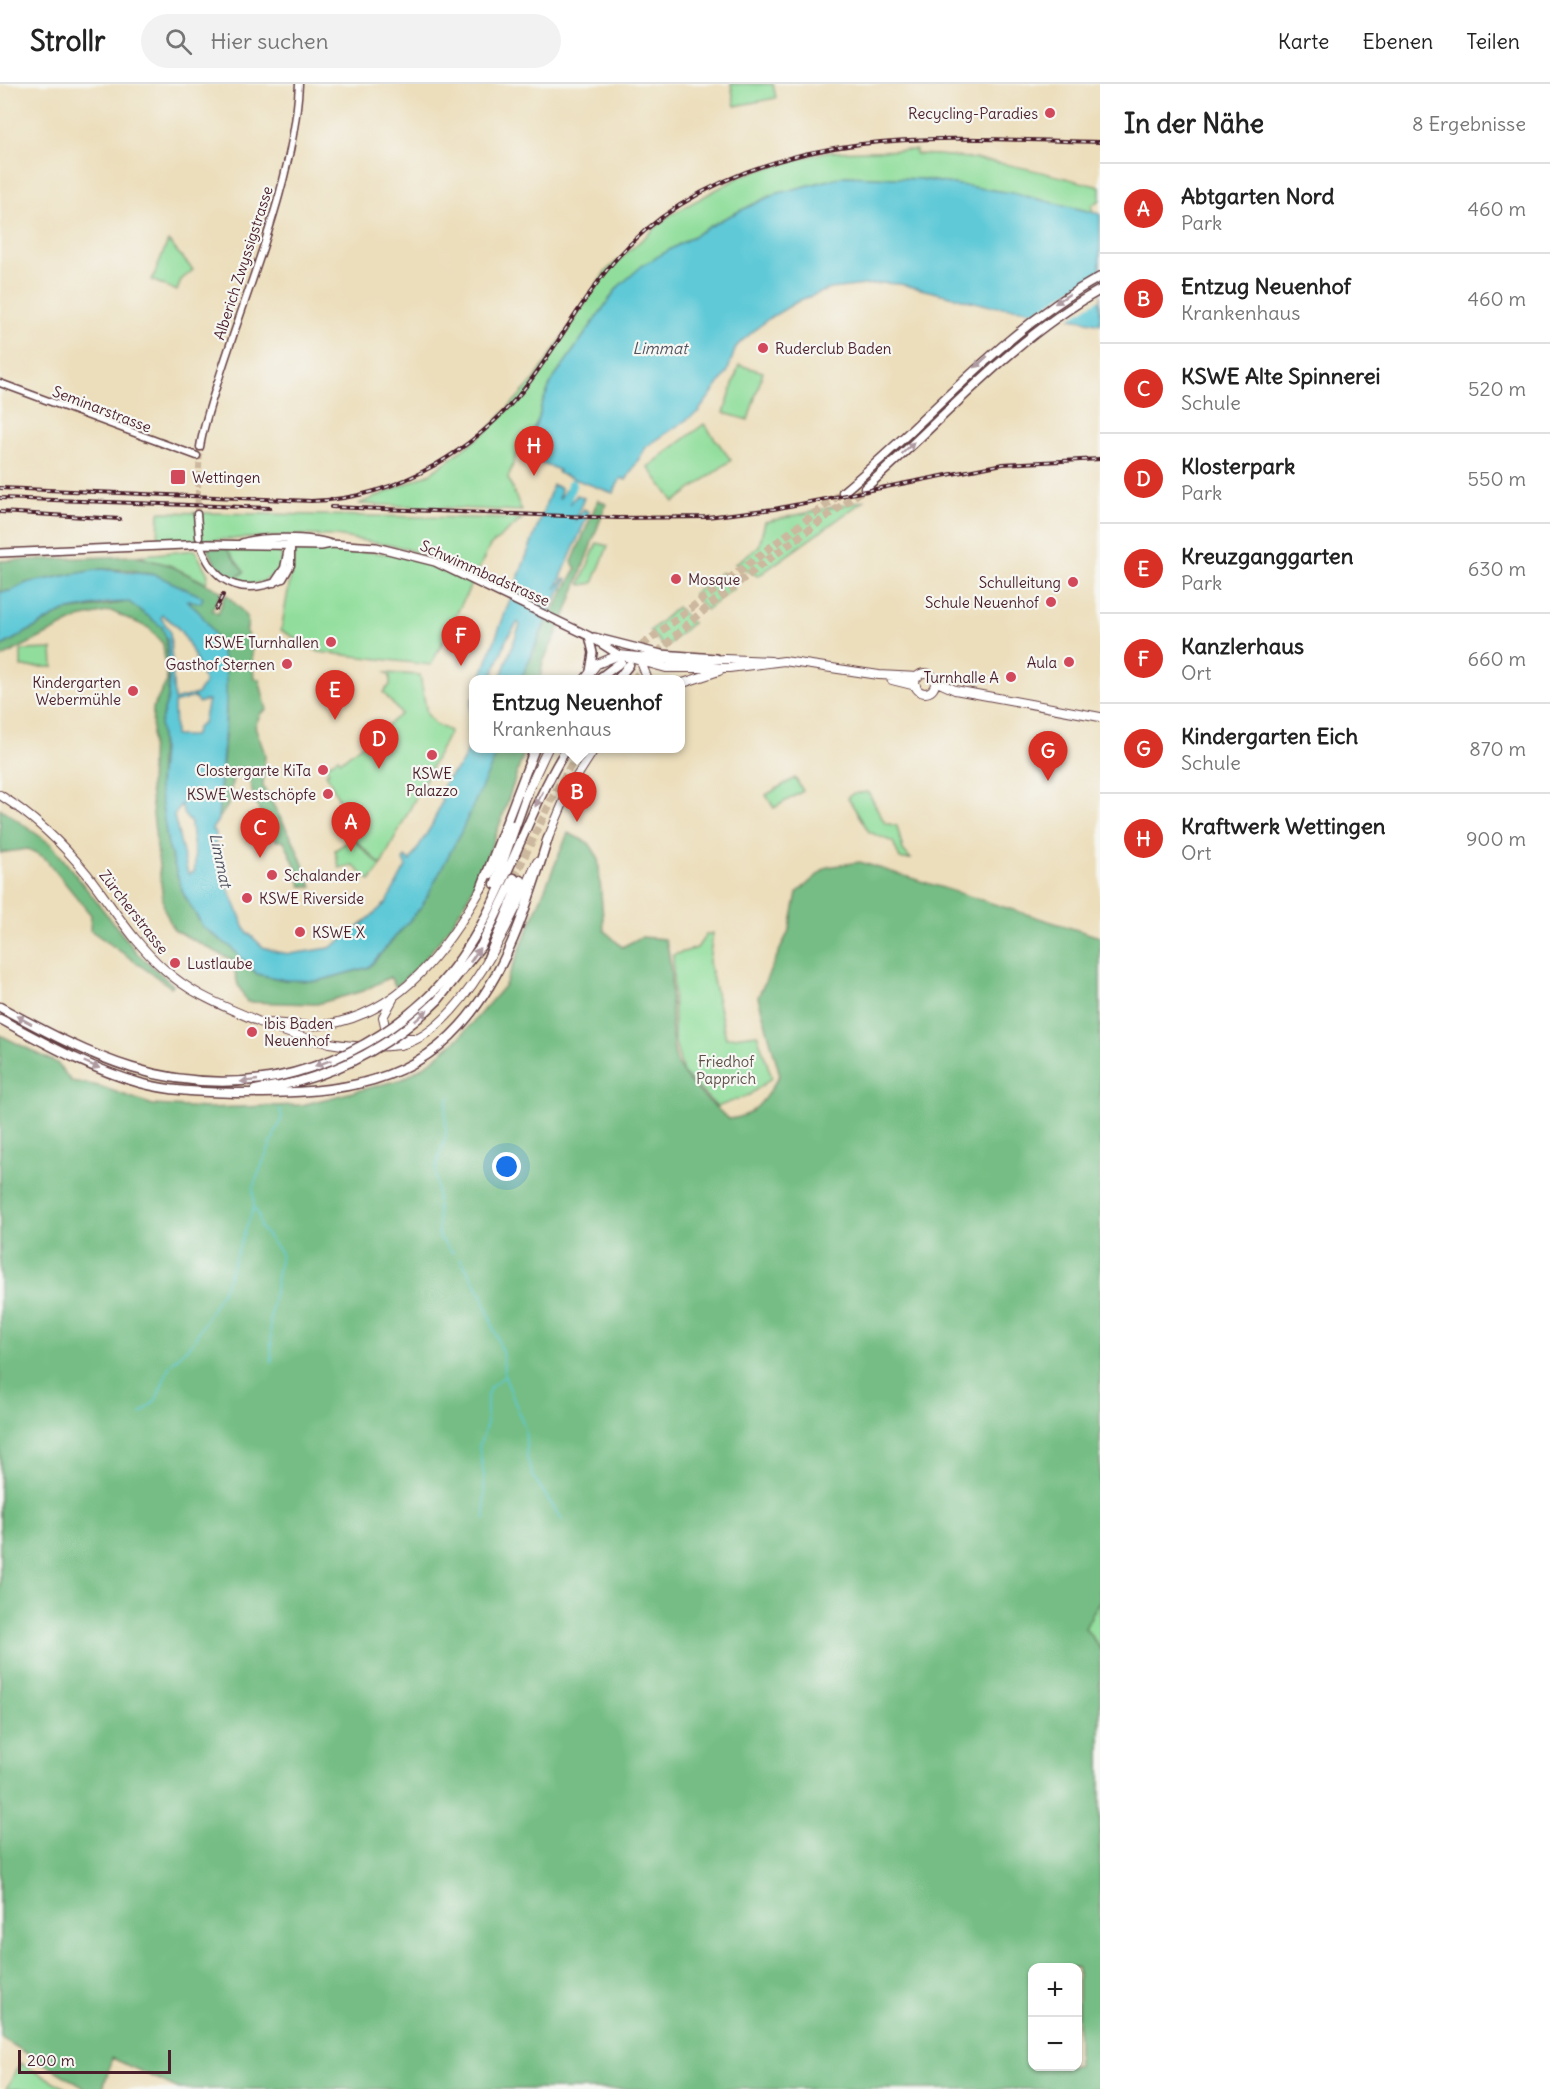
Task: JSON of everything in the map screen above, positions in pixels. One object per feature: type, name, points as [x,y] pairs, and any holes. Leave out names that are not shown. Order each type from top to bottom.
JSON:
[{"type":"highway","points":[[843,492],[976,367],[1026,325],[1100,277]]},
{"type":"highway","points":[[865,488],[984,375],[1042,328],[1100,290]]},
{"type":"highway","points":[[604,675],[623,661]]},
{"type":"highway","points":[[619,675],[623,661]]},
{"type":"highway","points":[[481,889],[533,753]]},
{"type":"highway","points":[[0,1007],[90,1053],[142,1072],[207,1083],[276,1077],[316,1066],[353,1050],[388,1029],[425,1000],[450,974],[473,941],[530,816],[564,753]]},
{"type":"highway","points":[[473,941],[528,791]]},
{"type":"highway","points":[[0,1019],[73,1057],[125,1078],[179,1091],[309,1092],[352,1087],[392,1074],[418,1062],[444,1042],[483,996],[517,928],[548,838]]},
{"type":"highway","points":[[240,1093],[297,1082],[332,1070],[370,1052],[405,1029],[438,1000],[482,946],[518,879],[488,958]]},
{"type":"main road","name":"Schwimmbadstrasse","points":[[241,544],[250,540],[290,543],[322,541],[331,544]]},
{"type":"main road","name":"Schwimmbadstrasse","points":[[0,553],[241,544],[276,546],[290,543],[303,546],[331,544],[376,547],[435,562],[589,636]]},
{"type":"main road","points":[[589,636],[661,654],[805,663],[879,675],[918,677],[927,674],[935,681],[955,690]]},
{"type":"main road","points":[[589,636],[623,661]]},
{"type":"main road","points":[[589,636],[593,653],[590,670]]},
{"type":"main road","points":[[622,646],[643,664],[646,675]]},
{"type":"main road","points":[[623,661],[636,656],[687,662],[725,659]]},
{"type":"main road","points":[[587,675],[604,659],[676,669],[729,668],[776,662]]},
{"type":"main road","points":[[685,683],[729,668]]},
{"type":"main road","points":[[879,675],[916,686],[922,693],[955,690],[1100,717]]},
{"type":"main road","points":[[916,686],[918,677]]},
{"type":"main road","points":[[932,691],[935,681]]},
{"type":"main road","points":[[262,1023],[307,1026],[334,1023],[369,1011],[396,995],[441,951],[481,889],[546,753]]},
{"type":"main road","points":[[396,995],[383,1017],[386,1030],[397,1038],[420,1037],[453,1009],[513,916],[573,782],[592,753]]},
{"type":"main road","name":"Zürcherstrasse","points":[[0,795],[34,819],[67,850],[139,944],[170,975],[213,1004],[286,1034],[354,1045],[395,1046],[420,1037]]},
{"type":"street","name":"Alberich Zwyssigstrasse","points":[[200,447],[244,298],[277,202],[293,135],[299,84]]},
{"type":"street","name":"Seminarstrasse","points":[[0,383],[197,456]]},
{"type":"street","points":[[197,514],[199,537]]},
{"type":"street","points":[[202,549],[215,571],[229,583],[254,589],[274,584],[286,577],[293,554],[290,543]]},
{"type":"street","points":[[274,584],[286,560],[290,543]]},
{"type":"street","points":[[276,546],[286,560]]},
{"type":"street","points":[[293,554],[303,546]]},
{"type":"green space","points":[[731,84],[773,84],[776,98],[735,106]]},
{"type":"green space","points":[[916,150],[916,154],[986,161],[1100,187],[1100,200],[1092,205],[1092,212],[1012,193],[920,179],[845,176],[775,194],[723,219],[644,265],[618,287],[552,381],[541,406],[539,418],[520,454],[517,453],[508,478],[522,511],[359,504],[431,473],[487,431],[535,379],[606,271],[670,215],[743,175],[824,152]]},
{"type":"green space","points":[[168,241],[193,270],[181,280],[177,291],[152,280]]},
{"type":"green space","points":[[739,365],[763,372],[748,420],[724,413]]},
{"type":"green space","points":[[704,424],[731,460],[674,502],[648,467]]},
{"type":"green space","points":[[598,500],[606,504],[565,616],[543,662],[541,675],[523,675],[543,629],[576,569],[572,562]]},
{"type":"green space","points":[[865,500],[758,576],[735,564],[759,546],[765,522]]},
{"type":"green space","points":[[159,512],[522,519],[490,546],[475,577],[442,561],[400,547],[336,536],[303,535],[158,543]]},
{"type":"green space","points":[[597,543],[608,546],[593,583],[582,585],[580,584]]},
{"type":"green space","points":[[296,547],[396,554],[440,566],[472,583],[431,665],[319,652],[281,630]]},
{"type":"green space","points":[[206,548],[226,548],[244,572],[234,579],[218,567]]},
{"type":"green space","points":[[226,548],[272,549],[281,553],[282,561],[274,574],[262,582],[248,584],[234,579],[244,572]]},
{"type":"green space","points":[[195,550],[208,575],[206,583],[169,565],[134,556]]},
{"type":"green space","points":[[134,556],[169,565],[222,592],[212,610],[218,614],[224,597],[227,595],[245,616],[248,626],[246,631],[251,644],[254,679],[259,679],[267,710],[261,713],[255,726],[265,754],[263,787],[294,842],[312,887],[301,886],[298,872],[284,841],[277,841],[261,814],[251,789],[248,768],[234,771],[228,805],[218,820],[226,726],[225,678],[215,636],[206,621],[186,600],[192,601],[155,575],[130,570],[101,569],[26,583],[11,591],[0,592],[0,561]]},
{"type":"green space","points":[[722,572],[734,588],[706,610],[693,594]]},
{"type":"green space","points":[[129,602],[161,625],[166,636],[169,676],[168,698],[162,716],[159,787],[168,845],[183,893],[203,927],[232,948],[257,974],[285,980],[318,981],[369,967],[422,906],[497,753],[524,753],[491,848],[463,906],[445,934],[423,961],[396,987],[390,977],[363,991],[317,1004],[247,1002],[238,985],[232,960],[174,930],[164,909],[150,788],[153,708],[167,681],[163,644],[149,628],[111,611],[79,618],[0,658],[0,647],[64,611]]},
{"type":"green space","points":[[677,607],[692,623],[665,648],[650,631]]},
{"type":"green space","points":[[52,649],[53,667],[21,667],[21,650]]},
{"type":"green space","points":[[386,673],[420,675],[427,714],[435,724],[450,731],[381,865],[344,829],[344,819],[338,806],[341,804],[326,773],[329,772],[326,766],[338,758],[341,761],[401,714],[383,692],[390,685],[390,676]]},
{"type":"green space","points":[[795,778],[803,791],[774,808],[766,795]]},
{"type":"green space","points":[[868,792],[885,823],[897,826],[903,850],[911,859],[900,859],[893,842],[869,832],[848,798],[852,794]]},
{"type":"green space","points":[[0,808],[52,845],[137,953],[173,985],[171,987],[90,930],[91,915],[44,857],[28,849],[0,853]]},
{"type":"green space","points":[[568,833],[589,843],[598,857],[604,930],[622,947],[641,937],[665,939],[671,972],[672,1027],[676,1059],[682,1072],[692,1084],[728,1119],[738,1118],[753,1110],[765,1098],[780,1075],[758,997],[790,928],[797,893],[827,867],[860,862],[1100,937],[1100,1599],[1085,1628],[1100,1649],[1100,2089],[179,2089],[112,2058],[103,2089],[86,2089],[0,2037],[0,1035],[57,1063],[71,1081],[99,1086],[153,1105],[206,1108],[302,1105],[403,1079],[429,1063],[460,1037],[505,985]]},
{"type":"green space","points":[[352,839],[381,866],[370,881],[353,865],[339,868],[335,850]]},
{"type":"green space","name":"Friedhof Papprich","points":[[713,933],[709,962],[726,1038],[757,1034],[772,1078],[749,1095],[717,1107],[683,1073],[674,1039],[673,955],[697,948],[706,935]]},
{"type":"green space","points":[[1100,1599],[1100,1649],[1085,1628]]},
{"type":"green space","points":[[20,2063],[67,2089],[6,2089]]},
{"type":"water","name":"Limmat","points":[[845,176],[920,179],[1012,193],[1100,214],[1100,324],[1023,309],[991,306],[900,284],[882,283],[830,289],[800,300],[768,319],[742,341],[736,347],[727,373],[698,412],[646,447],[626,480],[621,478],[613,493],[558,473],[559,470],[520,454],[539,418],[541,406],[552,381],[618,287],[643,265],[723,219],[775,194]]},
{"type":"water","points":[[553,485],[561,488],[559,499],[565,490],[572,493],[570,504],[577,495],[584,498],[575,522],[584,509],[589,512],[556,589],[565,578],[567,579],[553,604],[523,675],[501,675],[520,625],[518,622],[507,638],[493,675],[482,675]]},
{"type":"water","name":"Limmat","points":[[101,569],[156,575],[203,597],[201,603],[186,600],[201,614],[214,634],[225,667],[226,678],[225,731],[218,820],[212,829],[216,833],[214,853],[246,931],[263,947],[277,952],[290,954],[330,948],[386,903],[406,866],[403,860],[405,857],[410,861],[432,825],[442,801],[440,796],[445,782],[464,760],[469,742],[469,753],[497,753],[461,832],[422,906],[369,967],[318,981],[285,980],[257,974],[232,948],[203,927],[183,893],[168,845],[159,787],[162,748],[160,724],[168,698],[169,676],[167,640],[162,627],[129,602],[107,603],[64,611],[0,647],[0,592],[11,591],[26,583]],"holes":[[[162,615],[171,621],[184,636],[194,654],[205,683],[197,694],[174,700],[170,631],[161,618]],[[194,697],[199,703],[208,700],[203,723],[197,728],[194,736],[175,736],[174,703]],[[181,804],[184,815],[191,823],[195,855],[194,872],[188,874],[174,816]]]},
{"type":"pier","points":[[1100,271],[1100,299],[1065,321],[1030,315]]},
{"type":"waterway","name":"Limmat","points":[[566,501],[572,484]]},
{"type":"waterway","points":[[449,1097],[446,1109],[445,1139],[436,1171],[439,1237],[453,1253]]},
{"type":"waterway","points":[[141,1414],[156,1400],[170,1365],[193,1342],[224,1288],[254,1207],[253,1187],[282,1117],[280,1109]]},
{"type":"waterway","points":[[254,1207],[259,1216],[260,1227],[281,1253],[270,1320],[272,1363]]},
{"type":"waterway","points":[[460,1258],[482,1295],[502,1352],[505,1377],[525,1428],[527,1458],[533,1476],[562,1520]]},
{"type":"waterway","points":[[485,1520],[484,1476],[479,1447],[487,1423],[487,1395],[491,1386],[504,1377]]},
{"type":"tunnel","points":[[197,514],[200,447]]},
{"type":"tunnel","points":[[638,675],[685,627],[714,602],[865,488]]},
{"type":"tunnel","points":[[623,660],[843,492]]},
{"type":"tunnel","points":[[514,878],[556,791],[578,753]]},
{"type":"railway","points":[[0,488],[311,501],[343,498],[375,491],[405,480],[434,465],[462,448],[487,427],[531,380],[612,263],[631,243],[680,205],[730,179],[780,160],[832,148],[884,142],[937,139],[1100,142]]},
{"type":"railway","points":[[331,507],[618,518],[707,517],[774,509],[1003,464],[1100,459]]},
{"type":"railway","points":[[0,498],[270,508]]},
{"type":"railway","points":[[0,512],[120,519]]},
{"type":"railway","points":[[216,609],[223,595]]},
{"type":"place","name":"Recycling-Paradies","points":[[1050,113]]},
{"type":"place","name":"Ruderclub Baden","points":[[763,348]]},
{"type":"place","name":"Kraftwerk Wettingen","points":[[534,476]]},
{"type":"place","name":"Wettingen","points":[[178,477]]},
{"type":"place","name":"Mosque","points":[[676,579]]},
{"type":"place","name":"Schulleitung","points":[[1073,582]]},
{"type":"place","name":"Schule Neuenhof","points":[[1051,602]]},
{"type":"place","name":"KSWE Turnhallen","points":[[331,642]]},
{"type":"place","name":"Aula","points":[[1069,662]]},
{"type":"place","name":"Gasthof Sternen","points":[[287,664]]},
{"type":"place","name":"Kanzlerhaus","points":[[461,666]]},
{"type":"place","name":"Turnhalle A","points":[[1011,677]]},
{"type":"place","name":"Kindergarten Webermühle","points":[[133,691]]},
{"type":"place","name":"Kreuzganggarten","points":[[335,720]]},
{"type":"place","name":"KSWE Palazzo","points":[[432,755]]},
{"type":"place","name":"Klosterpark","points":[[379,769]]},
{"type":"place","name":"Clostergarte KiTa","points":[[323,770]]},
{"type":"place","name":"Kindergarten Eich","points":[[1048,781]]},
{"type":"place","name":"KSWE Westschöpfe","points":[[328,794]]},
{"type":"place","name":"Entzug Neuenhof","points":[[577,822]]},
{"type":"place","name":"Abtgarten Nord","points":[[351,852]]},
{"type":"place","name":"KSWE Alte Spinnerei","points":[[260,858]]},
{"type":"place","name":"Schalander","points":[[272,875]]},
{"type":"place","name":"KSWE Riverside","points":[[247,898]]},
{"type":"place","name":"KSWE X","points":[[300,932]]},
{"type":"place","name":"Lustlaube","points":[[175,963]]},
{"type":"place","name":"ibis Baden Neuenhof","points":[[252,1032]]}]
